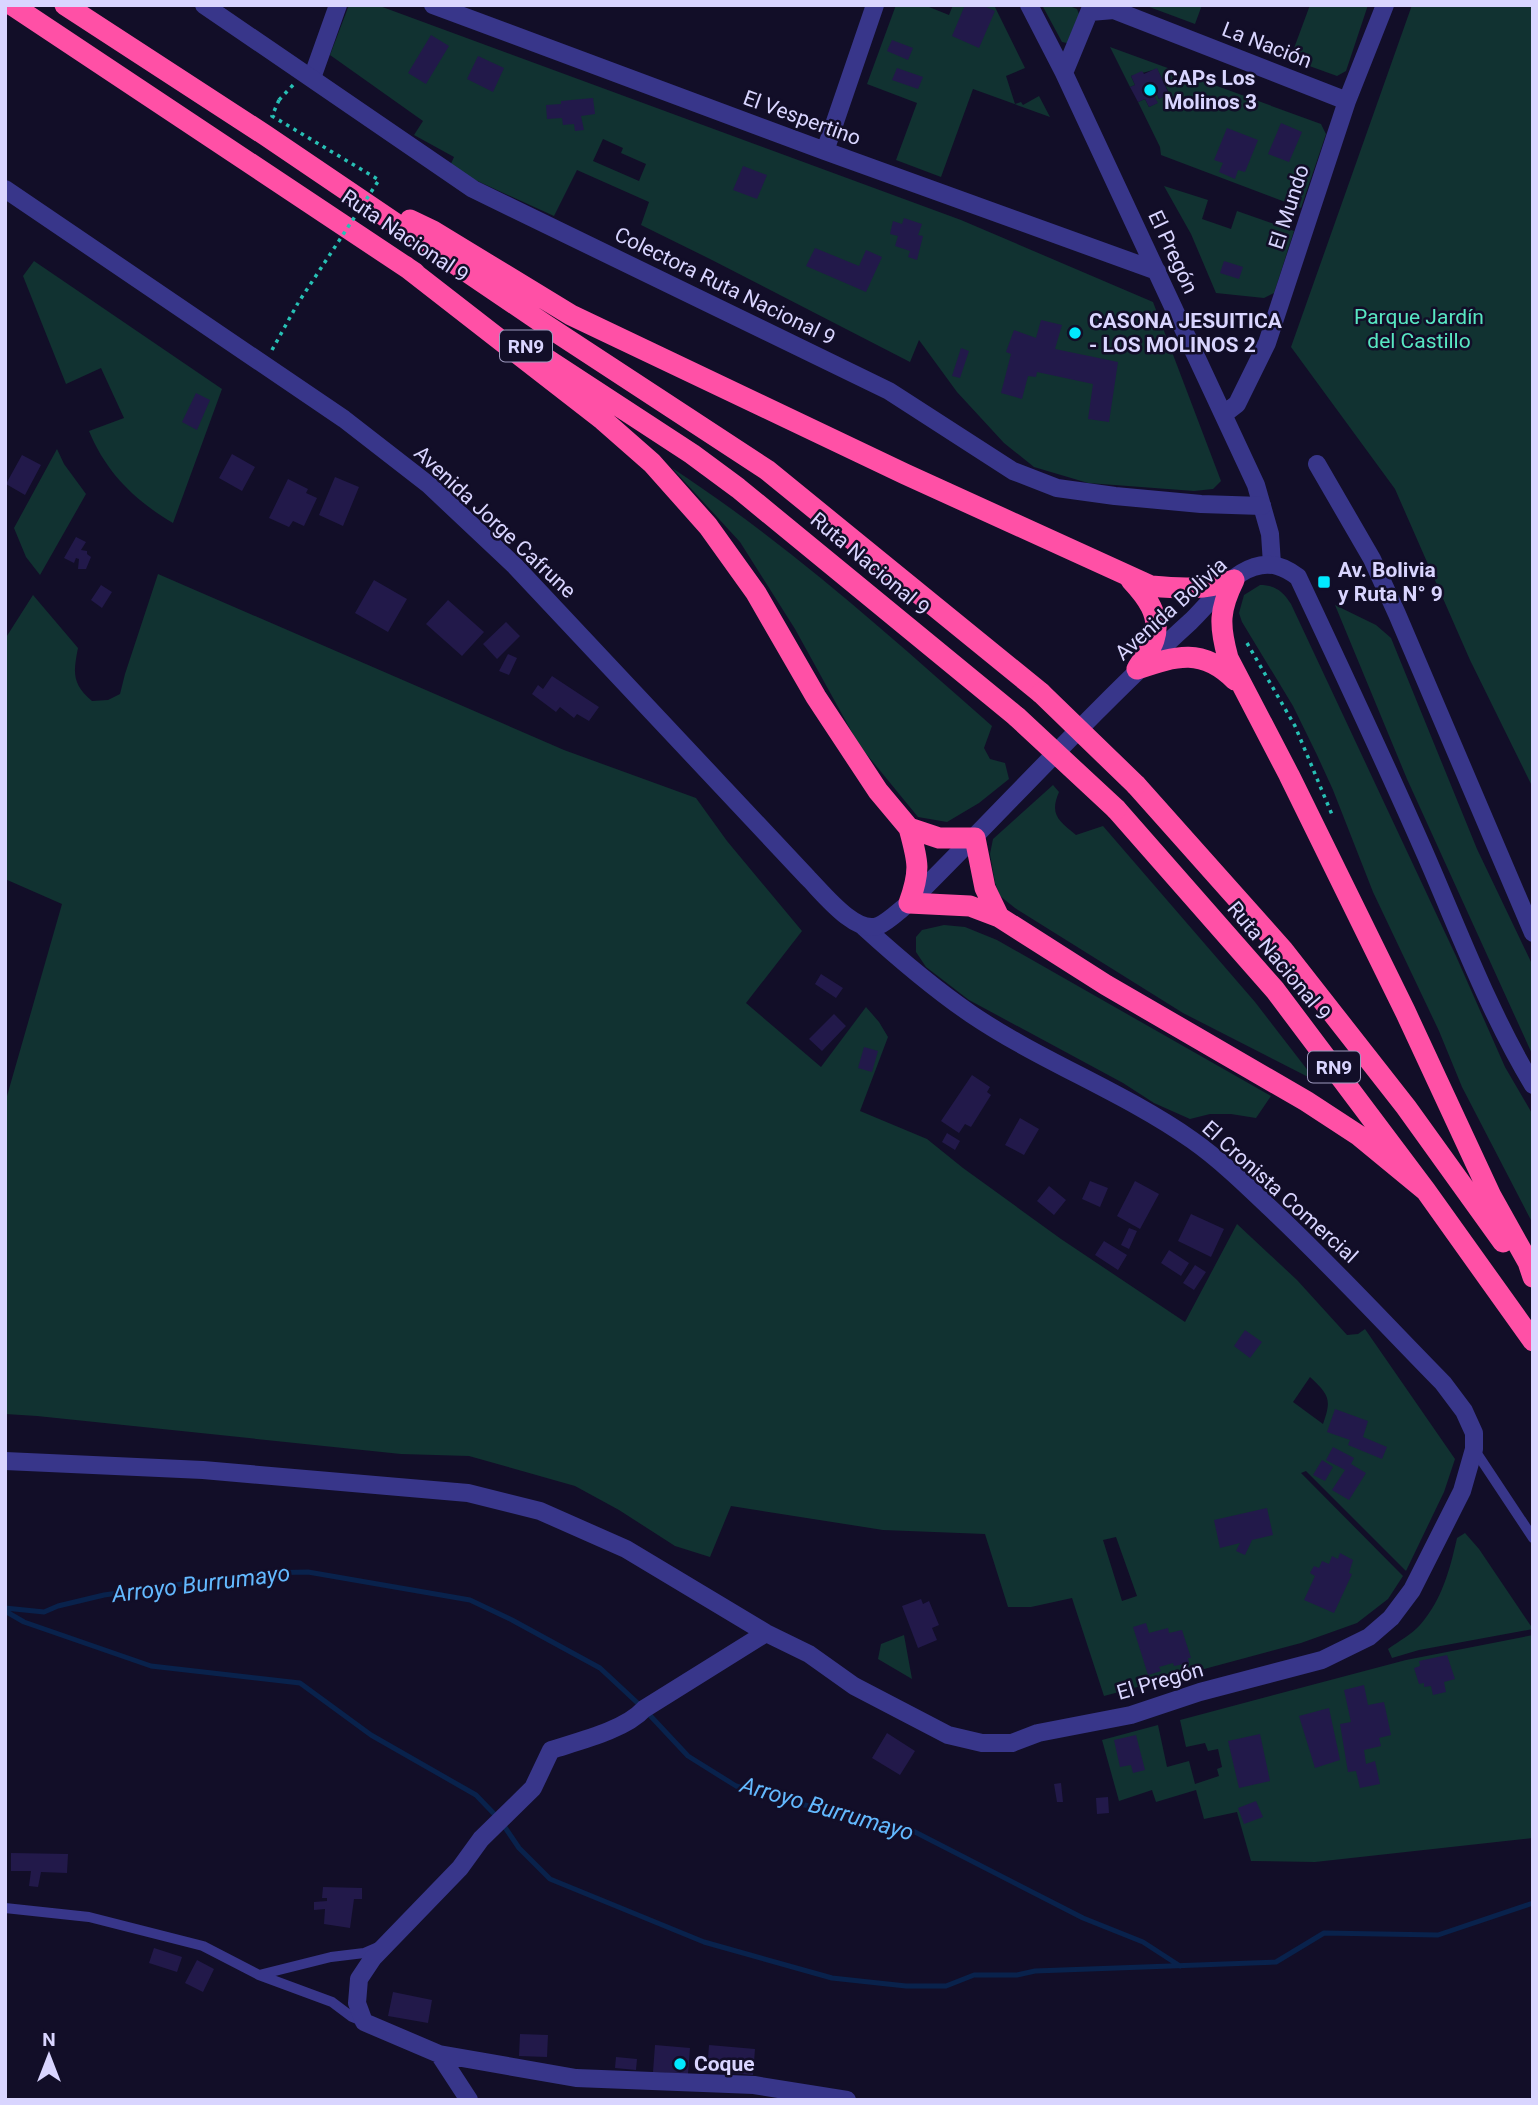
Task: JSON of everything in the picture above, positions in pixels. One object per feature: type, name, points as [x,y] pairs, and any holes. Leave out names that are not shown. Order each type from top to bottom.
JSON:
[{"type":"highway","name":"Ruta Nacional 9","points":[[12,5],[657,431],[738,488],[1017,717],[1116,809],[1275,990],[1426,1191],[1533,1341]]},
{"type":"highway","name":"Ruta Nacional 9","points":[[65,5],[767,470],[1041,693],[1136,785],[1283,950],[1406,1107],[1533,1283]]},
{"type":"highway","points":[[348,190],[433,231],[571,315],[905,474],[1151,586],[1209,588],[1234,579]]},
{"type":"highway","points":[[405,267],[603,421],[652,463],[708,526],[748,582],[823,708],[878,791],[909,828],[918,858],[917,880],[909,903],[971,906],[999,917],[1106,985],[1306,1101],[1358,1135],[1426,1191]]},
{"type":"highway","points":[[1125,574],[1150,601],[1155,619],[1154,639],[1137,670]]},
{"type":"highway","points":[[1234,579],[1222,603],[1222,637],[1228,658],[1405,1011],[1491,1196],[1528,1262],[1533,1277]]},
{"type":"highway","points":[[1137,670],[1171,658],[1189,656],[1208,660],[1224,670],[1246,692]]},
{"type":"highway","points":[[909,828],[939,838],[975,838],[985,888],[999,917]]},
{"type":"street","name":"Colectora Ruta Nacional 9","points":[[204,5],[473,190],[889,391],[1013,471],[1057,488],[1201,504],[1262,506]]},
{"type":"street","points":[[312,78],[338,5]]},
{"type":"street","name":"El Vespertino","points":[[433,5],[1157,271]]},
{"type":"street","points":[[825,151],[875,5]]},
{"type":"street","name":"El Pregón","points":[[1029,5],[1064,73],[1256,485],[1270,534],[1272,564]]},
{"type":"street","name":"El Mundo","points":[[1224,414],[1237,404],[1267,344],[1347,101],[1385,5]]},
{"type":"street","points":[[1064,73],[1091,9]]},
{"type":"street","name":"La Nación","points":[[1091,9],[1114,10],[1347,101]]},
{"type":"street","name":"Avenida Jorge Cafrune","points":[[5,189],[344,419],[429,485],[515,566],[808,878],[846,916],[864,927]]},
{"type":"street","points":[[1317,464],[1372,559],[1533,933]]},
{"type":"street","points":[[1272,564],[1286,568],[1298,578],[1392,778],[1475,967],[1533,1085]]},
{"type":"street","name":"Avenida Bolivia","points":[[864,927],[878,926],[909,903],[1137,670],[1234,579],[1253,567],[1272,564]]},
{"type":"street","name":"El Cronista Comercial","points":[[864,927],[909,968],[972,1015],[1033,1051],[1153,1114],[1194,1141],[1234,1174],[1298,1234],[1443,1383],[1464,1411],[1474,1433],[1475,1449]]},
{"type":"street","name":"El Pregón","points":[[5,1461],[203,1470],[468,1493],[540,1511],[626,1549],[766,1633],[809,1654],[854,1686],[948,1735],[982,1743],[1012,1743],[1038,1733],[1131,1715],[1200,1692],[1322,1660],[1369,1637],[1391,1618],[1412,1590],[1462,1492],[1475,1449]]},
{"type":"street","points":[[766,1633],[644,1709],[635,1719],[551,1750],[533,1788],[481,1839],[460,1868],[373,1958],[359,1979],[357,2003],[364,2022],[439,2053],[576,2078],[754,2085],[847,2100]]},
{"type":"street","points":[[439,2053],[469,2100]]},
{"type":"lane","points":[[1475,1449],[1533,1538]]},
{"type":"lane","points":[[5,1908],[89,1917],[203,1946],[258,1975],[332,2002],[352,2017],[364,2022]]},
{"type":"lane","points":[[258,1975],[331,1957],[364,1953],[387,1944]]},
{"type":"path","points":[[263,365],[298,303],[379,180],[272,116],[279,100]]},
{"type":"green space","points":[[349,5],[377,5],[961,220],[1153,302],[1221,481],[1213,489],[1194,491],[1088,483],[1034,467],[1004,443],[957,392],[919,340],[910,362],[641,225],[649,202],[577,170],[554,216],[449,168],[454,157],[414,135],[423,121],[330,55]],"holes":[[[603,139],[623,148],[621,153],[646,164],[639,181],[593,161]]]},
{"type":"green space","points":[[896,5],[924,5],[949,15],[953,5],[994,5],[1025,68],[1006,76],[1015,104],[1021,102],[1023,105],[1039,96],[1050,117],[973,89],[941,177],[896,160],[917,103],[867,84]]},
{"type":"green space","points":[[1042,5],[1067,5],[1077,9],[1079,14],[1067,43],[1062,42]]},
{"type":"green space","points":[[1144,5],[1202,5],[1195,24]]},
{"type":"green space","points":[[1310,5],[1368,5],[1346,71],[1337,76],[1290,59]]},
{"type":"green space","name":"Parque Jardín del Castillo","points":[[1412,5],[1533,5],[1533,788],[1470,660],[1395,489],[1291,347]]},
{"type":"green space","points":[[1110,47],[1321,124],[1326,134],[1301,208],[1161,155],[1160,147],[1138,102],[1145,99],[1149,107],[1157,103],[1154,96],[1157,94],[1159,99],[1169,93],[1157,69],[1131,76],[1135,85],[1130,87]]},
{"type":"green space","points":[[1164,186],[1208,200],[1202,219],[1231,229],[1237,211],[1294,231],[1274,293],[1264,298],[1216,293],[1191,234]]},
{"type":"green space","points":[[34,261],[222,389],[173,523],[146,505],[123,484],[96,446],[89,431],[124,418],[101,368],[66,384],[23,276]]},
{"type":"green space","points":[[57,449],[64,464],[86,494],[40,575],[26,557],[14,528]]},
{"type":"green space","points":[[672,468],[797,559],[992,726],[984,748],[990,759],[1005,763],[1009,779],[979,803],[947,822],[918,817],[859,745],[795,629],[740,542]]},
{"type":"green space","points":[[158,574],[564,750],[696,798],[727,841],[802,931],[746,1003],[821,1067],[866,1007],[888,1037],[860,1111],[927,1139],[1061,1239],[1185,1322],[1237,1224],[1297,1280],[1347,1335],[1358,1334],[1365,1329],[1455,1459],[1444,1492],[1406,1571],[1306,1471],[1301,1473],[1403,1576],[1388,1599],[1357,1623],[1301,1643],[1104,1696],[1072,1598],[1031,1607],[1008,1607],[985,1534],[883,1530],[731,1506],[710,1557],[675,1546],[575,1486],[469,1456],[401,1454],[5,1414],[5,1103],[62,904],[5,879],[5,639],[33,595],[78,648],[76,678],[85,695],[92,701],[108,700],[120,694]],"holes":[[[1310,1377],[1327,1398],[1323,1424],[1293,1402]],[[1116,1537],[1137,1596],[1122,1601],[1103,1540]]]},
{"type":"green space","points":[[1260,585],[1278,590],[1291,604],[1505,1067],[1533,1115],[1533,1224],[1462,1087],[1439,1031],[1373,892],[1317,755],[1293,706],[1242,622],[1239,613],[1244,595]]},
{"type":"green space","points":[[1335,605],[1376,625],[1391,638],[1477,849],[1533,966],[1533,1056],[1407,779]]},
{"type":"green space","points":[[1053,785],[1059,792],[1055,806],[1057,817],[1076,835],[1103,826],[1255,1002],[1316,1081],[1183,1013],[1000,896],[990,854],[993,839]]},
{"type":"green space","points":[[944,925],[965,927],[997,940],[1271,1096],[1256,1118],[1210,1114],[1190,1119],[1154,1103],[1123,1083],[969,1000],[926,967],[916,952],[916,937],[922,930]]},
{"type":"green space","points":[[1465,1533],[1479,1549],[1533,1629],[1419,1650],[1392,1658],[1388,1649],[1417,1628],[1440,1595],[1457,1538]]},
{"type":"green space","points":[[904,1635],[912,1679],[878,1659],[881,1644]]},
{"type":"green space","points":[[1533,1635],[1533,1838],[1315,1862],[1251,1861],[1237,1812],[1204,1819],[1196,1790],[1156,1802],[1152,1790],[1119,1801],[1102,1740],[1158,1725],[1167,1767],[1189,1761],[1195,1784],[1219,1776],[1217,1769],[1222,1767],[1218,1749],[1208,1751],[1205,1743],[1186,1747],[1180,1720],[1406,1660]]},
{"type":"building","points":[[965,5],[982,5],[995,11],[979,48],[952,36]]},
{"type":"building","points":[[431,35],[449,46],[426,84],[408,73]]},
{"type":"building","points":[[892,40],[913,48],[908,60],[887,51]]},
{"type":"building","points":[[478,56],[504,68],[493,92],[467,79]]},
{"type":"building","points":[[897,68],[923,77],[918,89],[892,80]]},
{"type":"building","name":"CAPs Los Molinos 3","points":[[1157,68],[1169,94],[1159,99],[1157,94],[1154,96],[1158,103],[1149,107],[1145,99],[1138,102],[1130,87],[1135,85],[1131,76]]},
{"type":"building","points":[[593,98],[595,114],[581,116],[584,130],[575,131],[574,124],[563,125],[562,118],[547,119],[546,105]]},
{"type":"building","points":[[1281,123],[1302,132],[1289,162],[1268,154]]},
{"type":"building","points":[[1227,128],[1258,140],[1245,172],[1238,170],[1235,179],[1219,172],[1223,163],[1214,160]]},
{"type":"building","points":[[743,166],[767,175],[757,199],[733,190]]},
{"type":"building","points":[[904,218],[922,224],[918,235],[923,236],[917,260],[908,257],[910,251],[895,246],[898,236],[890,234],[893,221],[902,224]]},
{"type":"building","points":[[815,248],[859,266],[866,250],[882,257],[866,292],[806,266]]},
{"type":"building","points":[[1224,261],[1243,267],[1239,279],[1220,273]]},
{"type":"building","name":"CASONA JESUITICA - LOS MOLINOS 2","points":[[1041,320],[1062,325],[1055,349],[1118,362],[1109,422],[1088,419],[1093,384],[1037,372],[1036,377],[1028,376],[1022,399],[1001,393],[1011,354],[1006,352],[1014,330],[1036,338]]},
{"type":"building","points":[[961,348],[969,351],[960,378],[952,376]]},
{"type":"building","points":[[196,393],[210,400],[197,430],[182,422]]},
{"type":"building","points":[[232,454],[255,467],[242,491],[219,478]]},
{"type":"building","points":[[22,455],[41,465],[25,495],[6,484]]},
{"type":"building","points":[[335,477],[359,487],[343,526],[319,515]]},
{"type":"building","points":[[288,479],[308,489],[306,493],[317,498],[304,526],[293,521],[289,527],[269,518]]},
{"type":"building","points":[[76,537],[86,542],[81,550],[87,551],[91,557],[86,569],[78,569],[79,559],[76,558],[74,563],[64,558]]},
{"type":"building","points":[[374,580],[407,599],[388,632],[355,613]]},
{"type":"building","points":[[101,585],[112,592],[102,608],[91,600]]},
{"type":"building","points":[[448,600],[484,632],[462,656],[426,624]]},
{"type":"building","points":[[506,622],[520,636],[497,659],[483,644]]},
{"type":"building","points":[[508,654],[517,658],[509,675],[499,671]]},
{"type":"building","points":[[552,676],[599,707],[589,721],[577,714],[574,718],[560,707],[556,712],[532,694],[538,685],[543,689]]},
{"type":"building","points":[[821,974],[843,988],[836,998],[815,984]]},
{"type":"building","points":[[834,1014],[846,1026],[822,1051],[809,1039]]},
{"type":"building","points":[[864,1047],[878,1051],[872,1072],[858,1068]]},
{"type":"building","points":[[972,1075],[990,1087],[987,1092],[991,1095],[971,1127],[965,1124],[959,1133],[941,1121]]},
{"type":"building","points":[[1020,1118],[1039,1129],[1024,1155],[1005,1145]]},
{"type":"building","points":[[947,1133],[960,1141],[955,1150],[942,1142]]},
{"type":"building","points":[[1090,1181],[1108,1188],[1100,1207],[1082,1199]]},
{"type":"building","points":[[1135,1181],[1159,1194],[1140,1229],[1117,1216]]},
{"type":"building","points":[[1049,1186],[1066,1200],[1054,1215],[1037,1201]]},
{"type":"building","points":[[1191,1214],[1224,1229],[1211,1257],[1178,1241]]},
{"type":"building","points":[[1129,1228],[1137,1231],[1129,1249],[1121,1245]]},
{"type":"building","points":[[1104,1241],[1127,1255],[1118,1270],[1095,1255]]},
{"type":"building","points":[[1169,1250],[1189,1263],[1181,1276],[1161,1263]]},
{"type":"building","points":[[1195,1265],[1206,1272],[1194,1290],[1183,1283]]},
{"type":"building","points":[[1245,1330],[1262,1342],[1250,1358],[1234,1346]]},
{"type":"building","points":[[1335,1409],[1368,1421],[1363,1437],[1387,1447],[1382,1459],[1348,1445],[1350,1440],[1327,1432]]},
{"type":"building","points":[[1333,1447],[1354,1458],[1351,1464],[1366,1473],[1349,1500],[1332,1490],[1345,1470],[1326,1460]]},
{"type":"building","points":[[1322,1460],[1333,1467],[1325,1481],[1313,1475]]},
{"type":"building","points":[[1267,1508],[1273,1535],[1252,1540],[1245,1555],[1236,1551],[1240,1543],[1220,1548],[1214,1520]]},
{"type":"building","points":[[1340,1553],[1353,1560],[1349,1573],[1352,1574],[1334,1613],[1304,1600],[1315,1576],[1310,1573],[1314,1566],[1319,1568],[1322,1561],[1329,1564],[1332,1556],[1338,1559]]},
{"type":"building","points":[[921,1599],[923,1604],[929,1601],[939,1625],[932,1628],[937,1640],[918,1648],[902,1606]]},
{"type":"building","points":[[1146,1623],[1149,1633],[1168,1628],[1169,1633],[1182,1630],[1191,1658],[1188,1658],[1189,1663],[1174,1666],[1173,1663],[1159,1667],[1161,1671],[1148,1675],[1133,1627]]},
{"type":"building","points":[[1447,1655],[1455,1679],[1444,1682],[1446,1692],[1433,1695],[1431,1686],[1424,1687],[1424,1683],[1419,1684],[1414,1668],[1420,1666],[1419,1661]]},
{"type":"building","points":[[1364,1685],[1368,1705],[1384,1702],[1391,1735],[1379,1738],[1381,1746],[1364,1750],[1366,1764],[1375,1761],[1380,1784],[1360,1788],[1356,1771],[1348,1772],[1340,1724],[1351,1722],[1344,1690]]},
{"type":"building","points":[[1329,1708],[1340,1760],[1315,1768],[1299,1716]]},
{"type":"building","points":[[887,1733],[915,1751],[900,1775],[872,1758]]},
{"type":"building","points":[[1260,1734],[1270,1781],[1239,1788],[1228,1741]]},
{"type":"building","points":[[1136,1735],[1145,1770],[1133,1773],[1131,1765],[1120,1767],[1114,1740]]},
{"type":"building","points":[[1061,1783],[1063,1802],[1057,1802],[1054,1784]]},
{"type":"building","points":[[1108,1797],[1109,1813],[1097,1814],[1096,1798]]},
{"type":"building","points":[[1256,1801],[1263,1817],[1244,1824],[1238,1808]]},
{"type":"building","points":[[11,1853],[68,1854],[67,1873],[41,1872],[38,1887],[29,1886],[31,1871],[11,1871]]},
{"type":"building","points":[[323,1887],[362,1888],[362,1899],[354,1899],[350,1928],[324,1924],[325,1909],[314,1910],[314,1902],[327,1901],[327,1898],[322,1898]]},
{"type":"building","points":[[154,1948],[182,1957],[177,1972],[149,1963]]},
{"type":"building","points":[[197,1960],[214,1969],[203,1992],[185,1983]]},
{"type":"building","points":[[393,1992],[432,2000],[428,2023],[388,2016]]},
{"type":"building","points":[[520,2034],[548,2035],[547,2057],[519,2056]]},
{"type":"building","points":[[655,2045],[690,2048],[688,2074],[653,2072]]},
{"type":"building","points":[[709,2045],[755,2049],[753,2075],[707,2071]]},
{"type":"building","points":[[616,2057],[637,2059],[636,2070],[615,2068]]},
{"type":"waterway","name":"Arroyo Burrumayo","points":[[5,1608],[44,1612],[104,1595],[259,1573],[308,1572],[470,1600],[600,1668],[644,1709],[688,1756],[736,1786],[915,1832],[1083,1918],[1143,1942],[1180,1966]]},
{"type":"waterway","name":"Arroyo Burrumayo","points":[[5,1611],[24,1622],[151,1666],[300,1683],[371,1735],[476,1795],[500,1820],[519,1848],[550,1879],[704,1942],[832,1978],[906,1986],[946,1986],[974,1975],[1276,1962],[1324,1933],[1438,1935],[1533,1903]]},
{"type":"place","name":"CAPs Los Molinos 3","points":[[1150,90]]},
{"type":"place","name":"CASONA JESUITICA - LOS MOLINOS 2","points":[[1075,333]]},
{"type":"place","name":"Av. Bolivia y Ruta N° 9","points":[[1324,582]]},
{"type":"place","name":"Coque","points":[[680,2064]]}]
